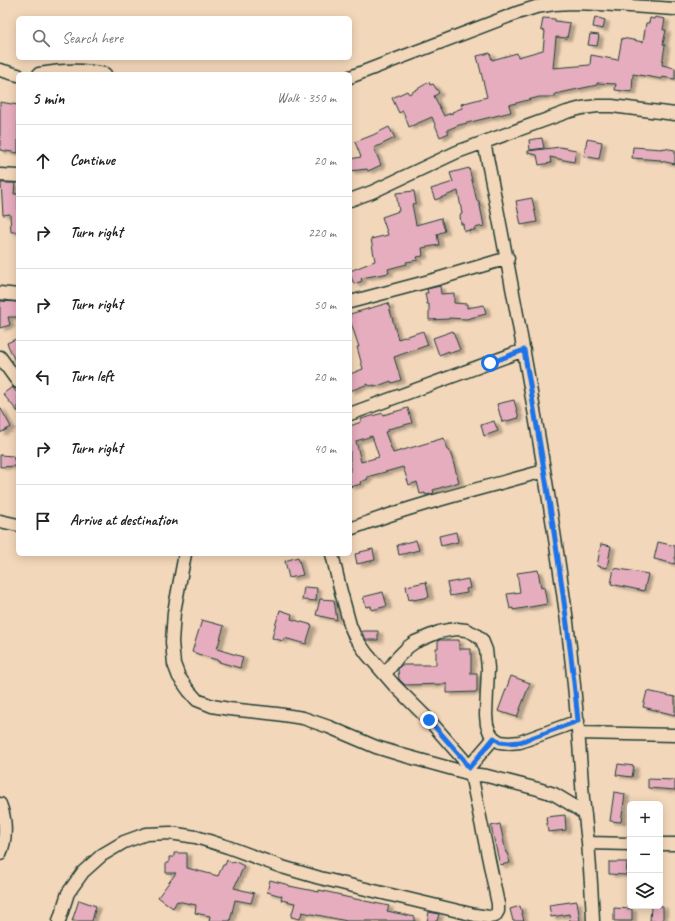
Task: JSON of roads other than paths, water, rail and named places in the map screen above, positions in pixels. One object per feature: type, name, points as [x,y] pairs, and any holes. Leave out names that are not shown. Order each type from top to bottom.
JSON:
[{"type":"street","points":[[352,76],[536,7],[573,3],[675,9]]},
{"type":"street","points":[[0,70],[16,74]]},
{"type":"street","points":[[52,72],[77,70],[98,72]]},
{"type":"street","points":[[352,199],[372,192],[457,152],[567,112],[582,108],[612,106],[675,114]]},
{"type":"street","points":[[484,142],[508,258],[524,350],[566,614],[578,721],[593,921]]},
{"type":"street","points":[[0,175],[16,176]]},
{"type":"street","points":[[352,301],[508,258]]},
{"type":"street","points":[[0,293],[16,295]]},
{"type":"street","points":[[352,413],[524,350]]},
{"type":"street","points":[[0,357],[16,379]]},
{"type":"street","points":[[352,529],[418,506],[544,471]]},
{"type":"street","points":[[0,521],[16,525]]},
{"type":"street","points":[[185,556],[174,612],[172,642],[174,664],[178,677],[197,700],[212,706],[229,709],[303,718],[329,727],[376,747],[544,790],[559,797],[585,814]]},
{"type":"street","points":[[59,921],[68,893],[83,872],[102,855],[124,842],[146,834],[170,833],[196,837],[282,867],[320,878],[475,915],[489,917],[495,916],[498,911],[498,904],[470,771],[463,759],[429,720],[398,690],[356,637],[350,625],[332,556]]},
{"type":"street","points":[[385,674],[398,657],[415,642],[439,632],[449,630],[466,630],[475,634],[482,640],[486,650],[488,668],[487,725],[494,738],[500,742],[520,742],[578,721]]},
{"type":"street","points":[[578,733],[675,735]]},
{"type":"street","points":[[470,771],[494,738]]},
{"type":"street","points":[[0,804],[3,811],[5,835],[0,854]]},
{"type":"street","points":[[588,843],[627,844]]},
{"type":"street","points":[[663,844],[675,844]]}]
